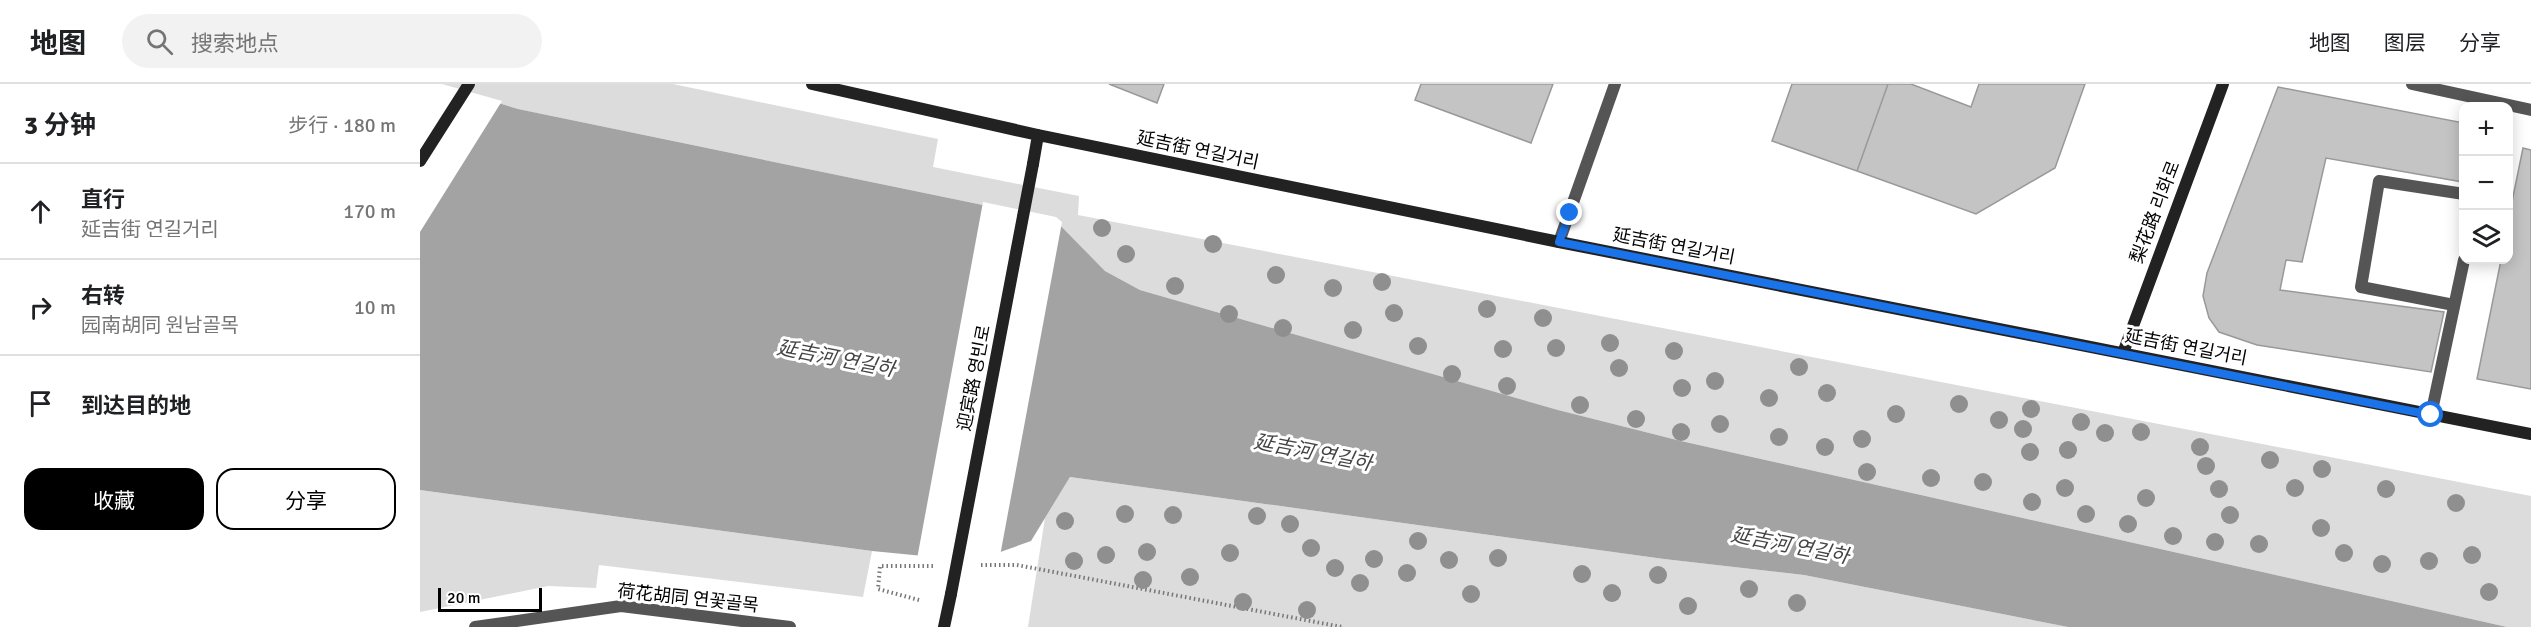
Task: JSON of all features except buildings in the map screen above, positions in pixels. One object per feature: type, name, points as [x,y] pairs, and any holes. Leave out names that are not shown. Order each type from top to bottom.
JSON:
[{"type":"street","points":[[420,161],[469,84]]},
{"type":"street","name":"延吉街 연길거리","points":[[812,84],[1038,135],[1559,242],[2531,434]]},
{"type":"street","points":[[1559,242],[1615,84]]},
{"type":"street","name":"梨花路 리화로","points":[[2123,353],[2223,84]]},
{"type":"street","points":[[2412,84],[2485,102]]},
{"type":"street","points":[[2513,107],[2531,110]]},
{"type":"street","name":"迎宾路 영빈로","points":[[944,627],[1038,135]]},
{"type":"street","points":[[2454,305],[2361,287],[2379,181],[2459,193]]},
{"type":"street","points":[[2431,415],[2463,264]]},
{"type":"street","name":"荷花胡同 연꽃골목","points":[[475,627],[621,606],[790,627]]},
{"type":"path","points":[[972,566],[1017,565],[1342,627]]},
{"type":"path","points":[[920,600],[879,589],[880,566],[937,566]]},
{"type":"shaded area","points":[[436,84],[673,84],[938,139],[933,167],[1079,196],[1078,215],[2531,496],[2531,627],[2507,627],[1681,441],[1558,410],[1140,290],[1105,271],[1055,220],[518,109]]},
{"type":"shaded area","points":[[1070,477],[1664,559],[1804,575],[2068,627],[1028,627],[1045,518]]},
{"type":"shaded area","points":[[420,490],[872,551],[863,597],[599,565],[596,588],[548,586],[420,612]]},
{"type":"water","name":"延吉河 연길하","points":[[420,84],[436,84],[518,109],[1055,220],[1105,271],[1140,290],[1558,410],[1681,441],[2507,627],[2068,627],[1804,575],[1664,559],[1070,477],[1031,541],[975,561],[872,551],[420,490]]},
{"type":"pier","points":[[420,84],[442,84],[502,101],[420,232]]},
{"type":"pier","points":[[983,202],[1056,217],[1062,222],[1000,556],[975,564],[917,559]]},
{"type":"route","points":[[1570,213],[1559,242],[2431,415]]}]
